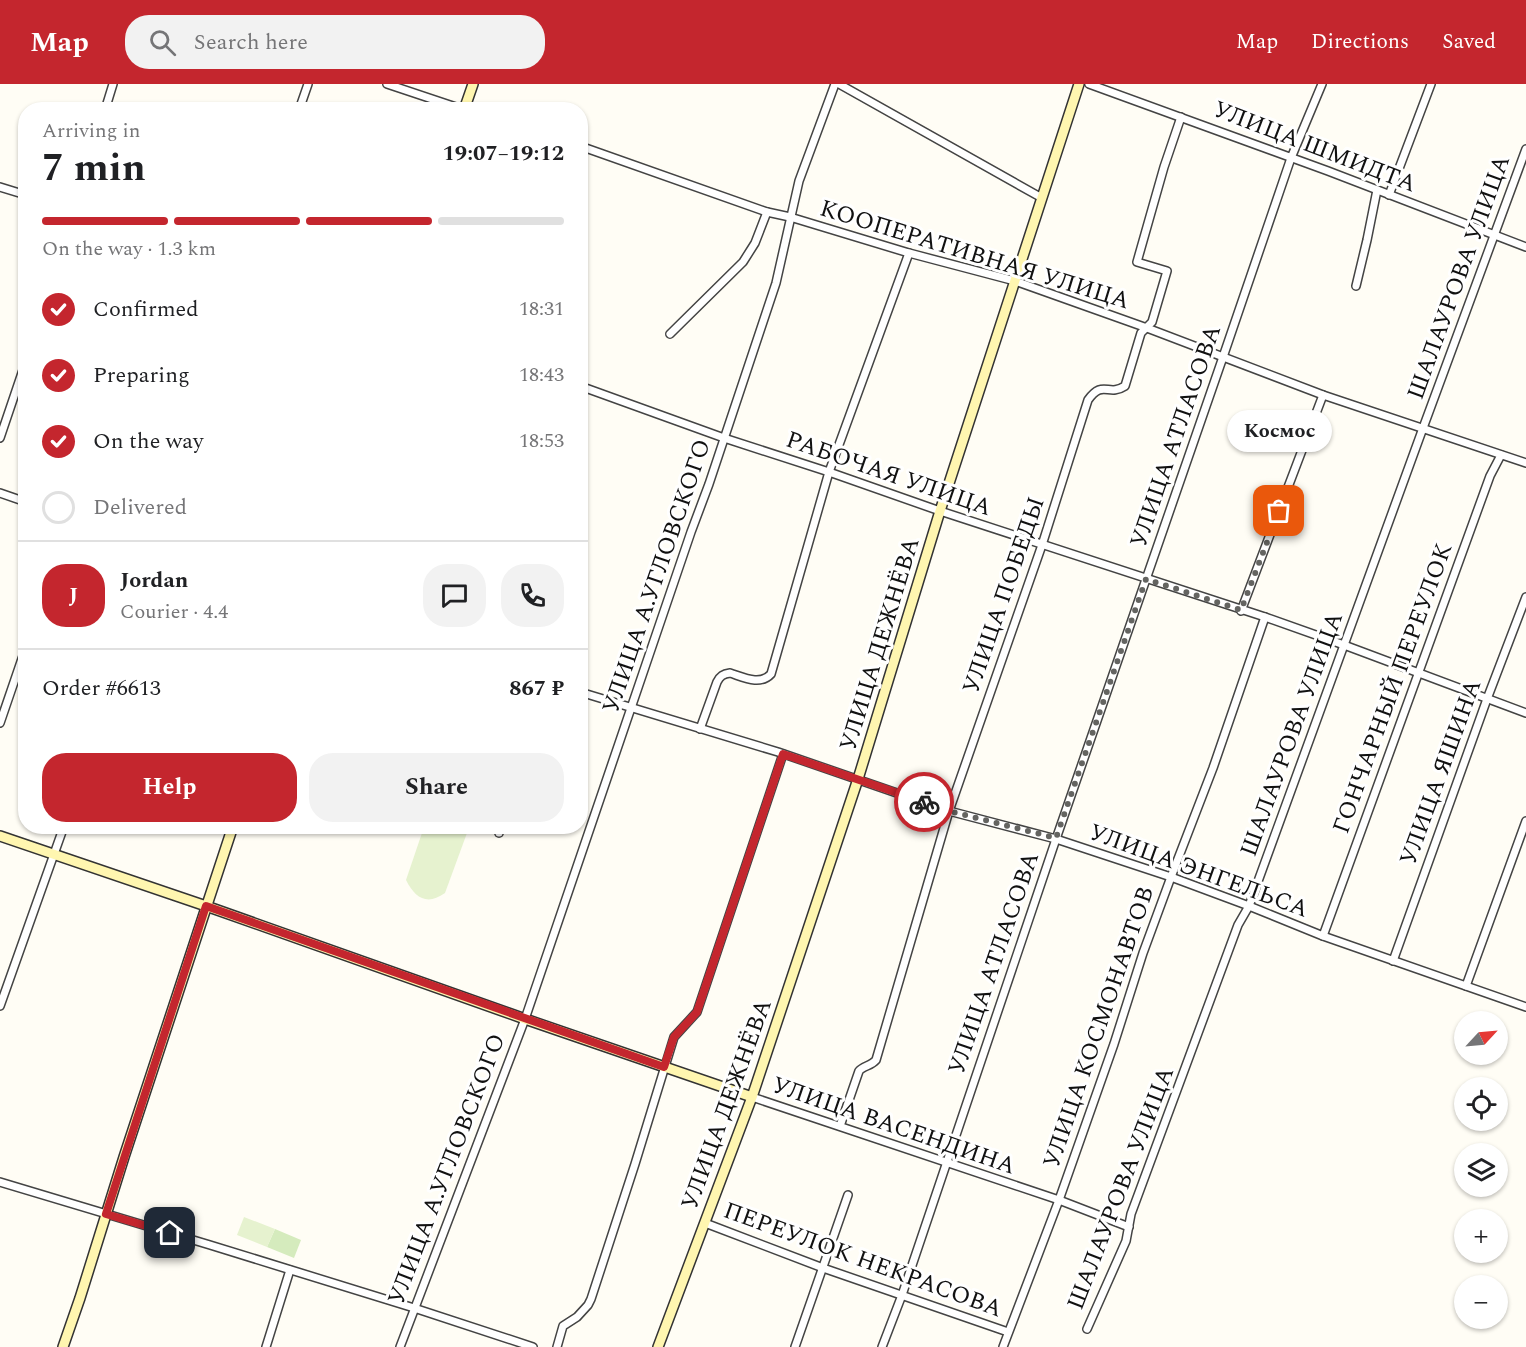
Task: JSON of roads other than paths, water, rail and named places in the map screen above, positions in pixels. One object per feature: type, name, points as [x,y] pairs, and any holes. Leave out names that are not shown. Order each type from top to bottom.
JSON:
[{"type":"main road","points":[[467,102],[473,84]]},
{"type":"main road","name":"УЛИЦА ДЕЖНЁВА","points":[[658,1347],[752,1097],[858,779],[940,511],[1079,84]]},
{"type":"main road","points":[[63,1347],[230,834]]},
{"type":"main road","name":"УЛИЦА ВАСЕНДИНА","points":[[0,836],[752,1097]]},
{"type":"street","points":[[107,102],[113,84]]},
{"type":"street","points":[[302,102],[308,84]]},
{"type":"street","points":[[387,84],[443,102]]},
{"type":"street","points":[[837,84],[1042,198]]},
{"type":"street","name":"УЛИЦА А.УГЛОВСКОГО","points":[[400,1347],[525,1019],[776,283],[799,180],[837,84]]},
{"type":"street","name":"УЛИЦА ШМИДТА","points":[[1089,84],[1526,247]]},
{"type":"street","name":"УЛИЦА АТЛАСОВА","points":[[882,1347],[902,1295],[1056,838],[1291,158],[1322,84]]},
{"type":"street","points":[[1389,195],[1431,84]]},
{"type":"street","name":"УЛИЦА ПОБЕДЫ","points":[[840,1126],[859,1071],[876,1060],[949,811],[1042,545],[1088,400],[1100,389],[1117,390],[1125,386],[1141,333],[1152,322],[1167,271],[1137,262],[1181,117]]},
{"type":"street","name":"КООПЕРАТИВНАЯ УЛИЦА","points":[[588,149],[767,212],[1015,281],[1323,394],[1501,455],[1525,461]]},
{"type":"street","name":"ШАЛАУРОВА УЛИЦА","points":[[1087,1329],[1126,1241],[1131,1214],[1238,925],[1249,906],[1526,149]]},
{"type":"street","points":[[0,186],[18,192]]},
{"type":"street","points":[[1356,286],[1377,190]]},
{"type":"street","points":[[670,334],[743,262],[755,243],[767,212]]},
{"type":"street","points":[[700,729],[720,677],[730,673],[759,681],[771,674],[829,472],[909,253]]},
{"type":"street","points":[[0,438],[18,385]]},
{"type":"street","name":"РАБОЧАЯ УЛИЦА","points":[[588,389],[724,438],[940,511],[1265,617],[1526,713]]},
{"type":"street","points":[[1241,610],[1323,394]]},
{"type":"street","name":"ГОНЧАРНЫЙ ПЕРЕУЛОК","points":[[1323,936],[1490,476],[1501,455]]},
{"type":"street","points":[[0,493],[18,499]]},
{"type":"street","name":"УЛИЦА ЯШИНА","points":[[1393,961],[1526,597]]},
{"type":"street","name":"УЛИЦА КОСМОНАВТОВ","points":[[1003,1347],[1059,1200],[1114,1044],[1143,953],[1214,768],[1265,617]]},
{"type":"street","points":[[0,723],[18,670]]},
{"type":"street","name":"УЛИЦА ЭНГЕЛЬСА","points":[[588,694],[783,754],[949,811],[1056,838],[1171,877],[1323,936],[1526,1007]]},
{"type":"street","points":[[556,1347],[563,1326],[577,1317],[591,1299],[674,1037],[697,1012],[783,754]]},
{"type":"street","points":[[1466,986],[1526,821]]},
{"type":"street","points":[[0,1006],[61,834]]},
{"type":"street","name":"УЛИЦА ВАСЕНДИНА","points":[[752,1097],[1059,1200],[1129,1227]]},
{"type":"street","points":[[0,1182],[414,1308],[509,1344],[533,1347]]},
{"type":"street","points":[[795,1347],[849,1195]]},
{"type":"street","name":"ПЕРЕУЛОК НЕКРАСОВА","points":[[705,1223],[823,1268],[1008,1332]]},
{"type":"street","points":[[266,1347],[290,1270]]},
{"type":"place","name":"Космос","points":[[1279,511]]}]
